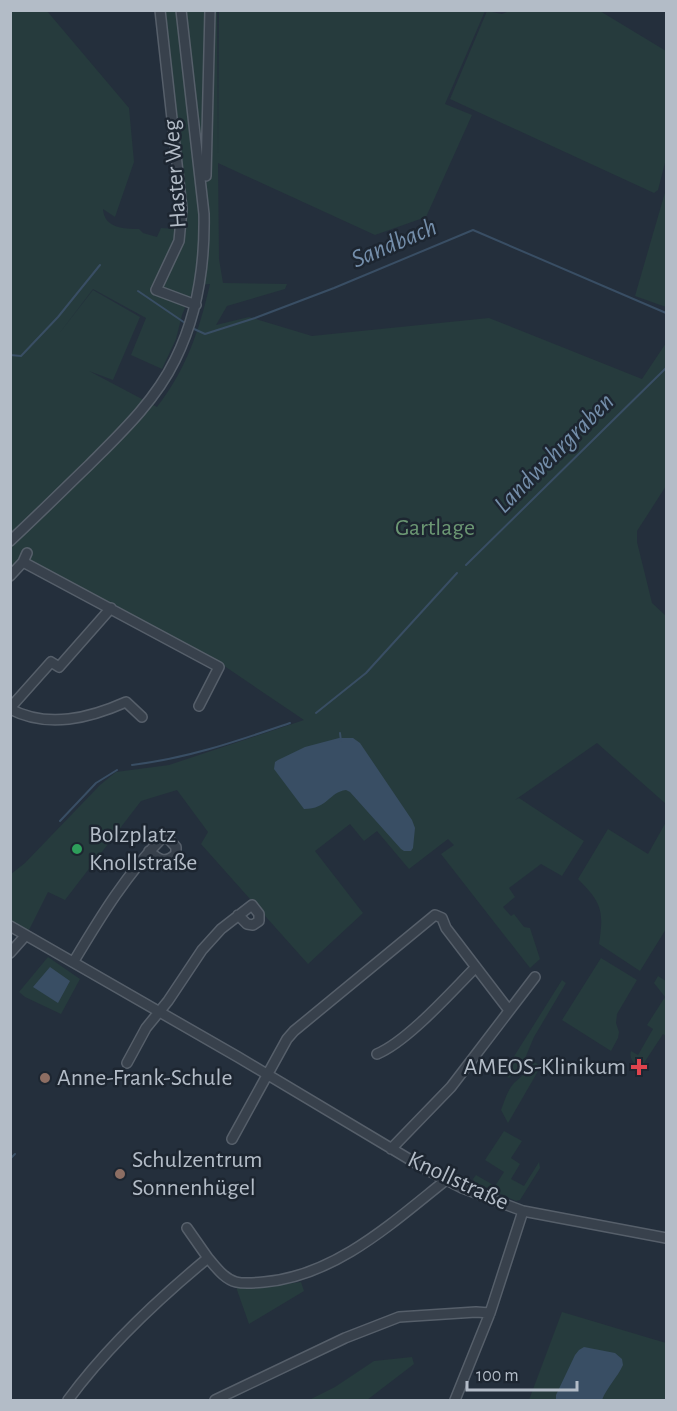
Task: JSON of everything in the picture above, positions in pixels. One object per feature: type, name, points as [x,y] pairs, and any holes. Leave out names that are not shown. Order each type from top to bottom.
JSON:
[{"type":"street","name":"Haster Weg","points":[[160,10],[182,209],[179,241],[156,290],[195,305]]},
{"type":"street","name":"Haster Weg","points":[[10,541],[111,443],[144,407],[175,361],[186,335],[195,305],[205,246],[204,214],[181,10]]},
{"type":"street","name":"Haster Weg","points":[[206,176],[210,10]]},
{"type":"street","points":[[10,576],[25,557],[111,608],[219,667],[199,706]]},
{"type":"street","points":[[10,722],[13,710],[51,662],[59,667],[111,608]]},
{"type":"street","points":[[13,710],[52,720],[103,712],[126,702],[142,717]]},
{"type":"street","points":[[74,962],[107,906],[126,878],[149,851]]},
{"type":"street","points":[[127,1063],[146,1028],[202,950],[221,929],[238,915]]},
{"type":"street","points":[[232,1139],[287,1039],[294,1031],[435,915],[442,918],[446,928],[508,1009]]},
{"type":"street","name":"Knollstraße","points":[[10,926],[446,1180],[500,1204],[523,1211],[666,1238]]},
{"type":"street","points":[[10,953],[26,935]]},
{"type":"street","points":[[377,1054],[389,1049],[476,967]]},
{"type":"street","points":[[391,1149],[451,1087],[508,1009],[535,977]]},
{"type":"street","points":[[187,1228],[208,1258],[225,1277],[235,1282],[274,1281],[301,1276],[345,1255],[446,1180]]},
{"type":"street","points":[[455,1401],[490,1313],[523,1211]]},
{"type":"street","points":[[68,1401],[111,1348],[180,1281],[208,1258]]},
{"type":"street","points":[[215,1401],[345,1338],[399,1317],[490,1313]]},
{"type":"green space","points":[[512,10],[600,11],[666,51],[666,159],[658,190],[654,193],[450,99],[487,11],[502,14]]},
{"type":"green space","name":"Gartlage","points":[[11,11],[47,11],[129,108],[134,162],[115,217],[103,209],[107,220],[121,228],[139,229],[143,233],[157,237],[161,228],[175,229],[178,240],[152,293],[156,295],[182,242],[162,11],[217,11],[218,157],[219,11],[485,11],[445,104],[472,115],[426,217],[375,235],[218,163],[219,259],[223,283],[287,284],[285,289],[227,306],[216,325],[249,317],[312,336],[489,318],[642,379],[666,343],[666,486],[637,531],[637,542],[652,603],[666,616],[666,804],[597,743],[515,800],[519,798],[584,841],[562,876],[541,864],[509,888],[515,897],[503,907],[511,916],[514,914],[524,927],[530,928],[540,959],[530,968],[441,854],[454,845],[448,839],[409,869],[377,831],[364,841],[350,824],[315,851],[363,913],[308,964],[201,844],[208,832],[177,790],[141,801],[65,900],[48,892],[28,932],[11,921],[11,874],[25,863],[100,785],[116,772],[169,765],[304,720],[211,657],[23,559],[11,572]],"holes":[[[210,284],[191,348],[176,378],[157,407],[89,371],[113,380],[140,317],[93,290],[58,335],[93,289],[146,318],[131,355],[162,369],[176,339],[182,315],[195,285]]]},
{"type":"green space","points":[[666,189],[666,307],[635,296]]},
{"type":"green space","points":[[666,822],[666,929],[640,971],[599,944],[601,915],[597,901],[578,879],[608,829],[648,854]]},
{"type":"green space","points":[[48,957],[80,979],[61,1014],[19,992]]},
{"type":"green space","points":[[601,958],[637,980],[617,1014],[616,1023],[619,1032],[611,1051],[562,1020]]},
{"type":"green space","points":[[658,976],[666,981],[666,1036],[663,1034],[644,1063],[647,1065],[644,1070],[634,1062],[630,1054],[631,1051],[638,1055],[653,1029],[647,1025],[665,997],[654,983]]},
{"type":"green space","points":[[562,980],[566,983],[534,1037],[523,1063],[509,1078],[503,1074]]},
{"type":"green space","points":[[534,1062],[541,1066],[508,1123],[501,1110],[506,1096],[514,1083]]},
{"type":"green space","points":[[504,1131],[522,1141],[511,1158],[520,1164],[511,1179],[524,1186],[539,1162],[540,1168],[520,1200],[516,1201],[474,1182],[473,1179],[476,1175],[495,1186],[504,1172],[485,1160]]},
{"type":"green space","points":[[301,1282],[304,1291],[249,1324],[237,1287],[255,1288]]},
{"type":"green space","points":[[562,1312],[666,1343],[666,1400],[529,1400]]},
{"type":"green space","points":[[412,1357],[414,1364],[367,1400],[309,1400],[335,1387],[374,1361]]},
{"type":"water","points":[[339,738],[353,738],[360,743],[412,820],[415,828],[411,851],[401,849],[350,792],[340,791],[323,804],[304,809],[274,769],[275,762],[305,747]]},
{"type":"water","points":[[50,967],[70,981],[58,1003],[33,987]]},
{"type":"water","points":[[584,1347],[615,1353],[622,1359],[623,1365],[602,1400],[556,1400],[556,1395],[575,1355]]},
{"type":"waterway","name":"Sandbach","points":[[192,328],[205,334],[255,318],[473,230],[666,313]]},
{"type":"waterway","name":"Sandbach","points":[[10,355],[21,356],[58,317],[100,265]]},
{"type":"waterway","name":"Sandbach","points":[[138,291],[188,325]]},
{"type":"waterway","name":"Landwehrgraben","points":[[466,565],[666,368]]},
{"type":"waterway","name":"Landwehrgraben","points":[[316,713],[366,673],[457,573]]},
{"type":"waterway","name":"Landwehrgraben","points":[[132,765],[193,753],[290,723]]},
{"type":"waterway","points":[[340,733],[341,741]]},
{"type":"waterway","name":"Landwehrgraben","points":[[60,821],[96,783],[117,770]]},
{"type":"waterway","points":[[10,1159],[15,1154]]},
{"type":"place","name":"Bolzplatz Knollstraße","points":[[77,849]]},
{"type":"place","name":"AMEOS-Klinikum","points":[[639,1067]]},
{"type":"place","name":"Anne-Frank-Schule","points":[[45,1078]]},
{"type":"place","name":"Schulzentrum Sonnenhügel","points":[[120,1174]]}]
